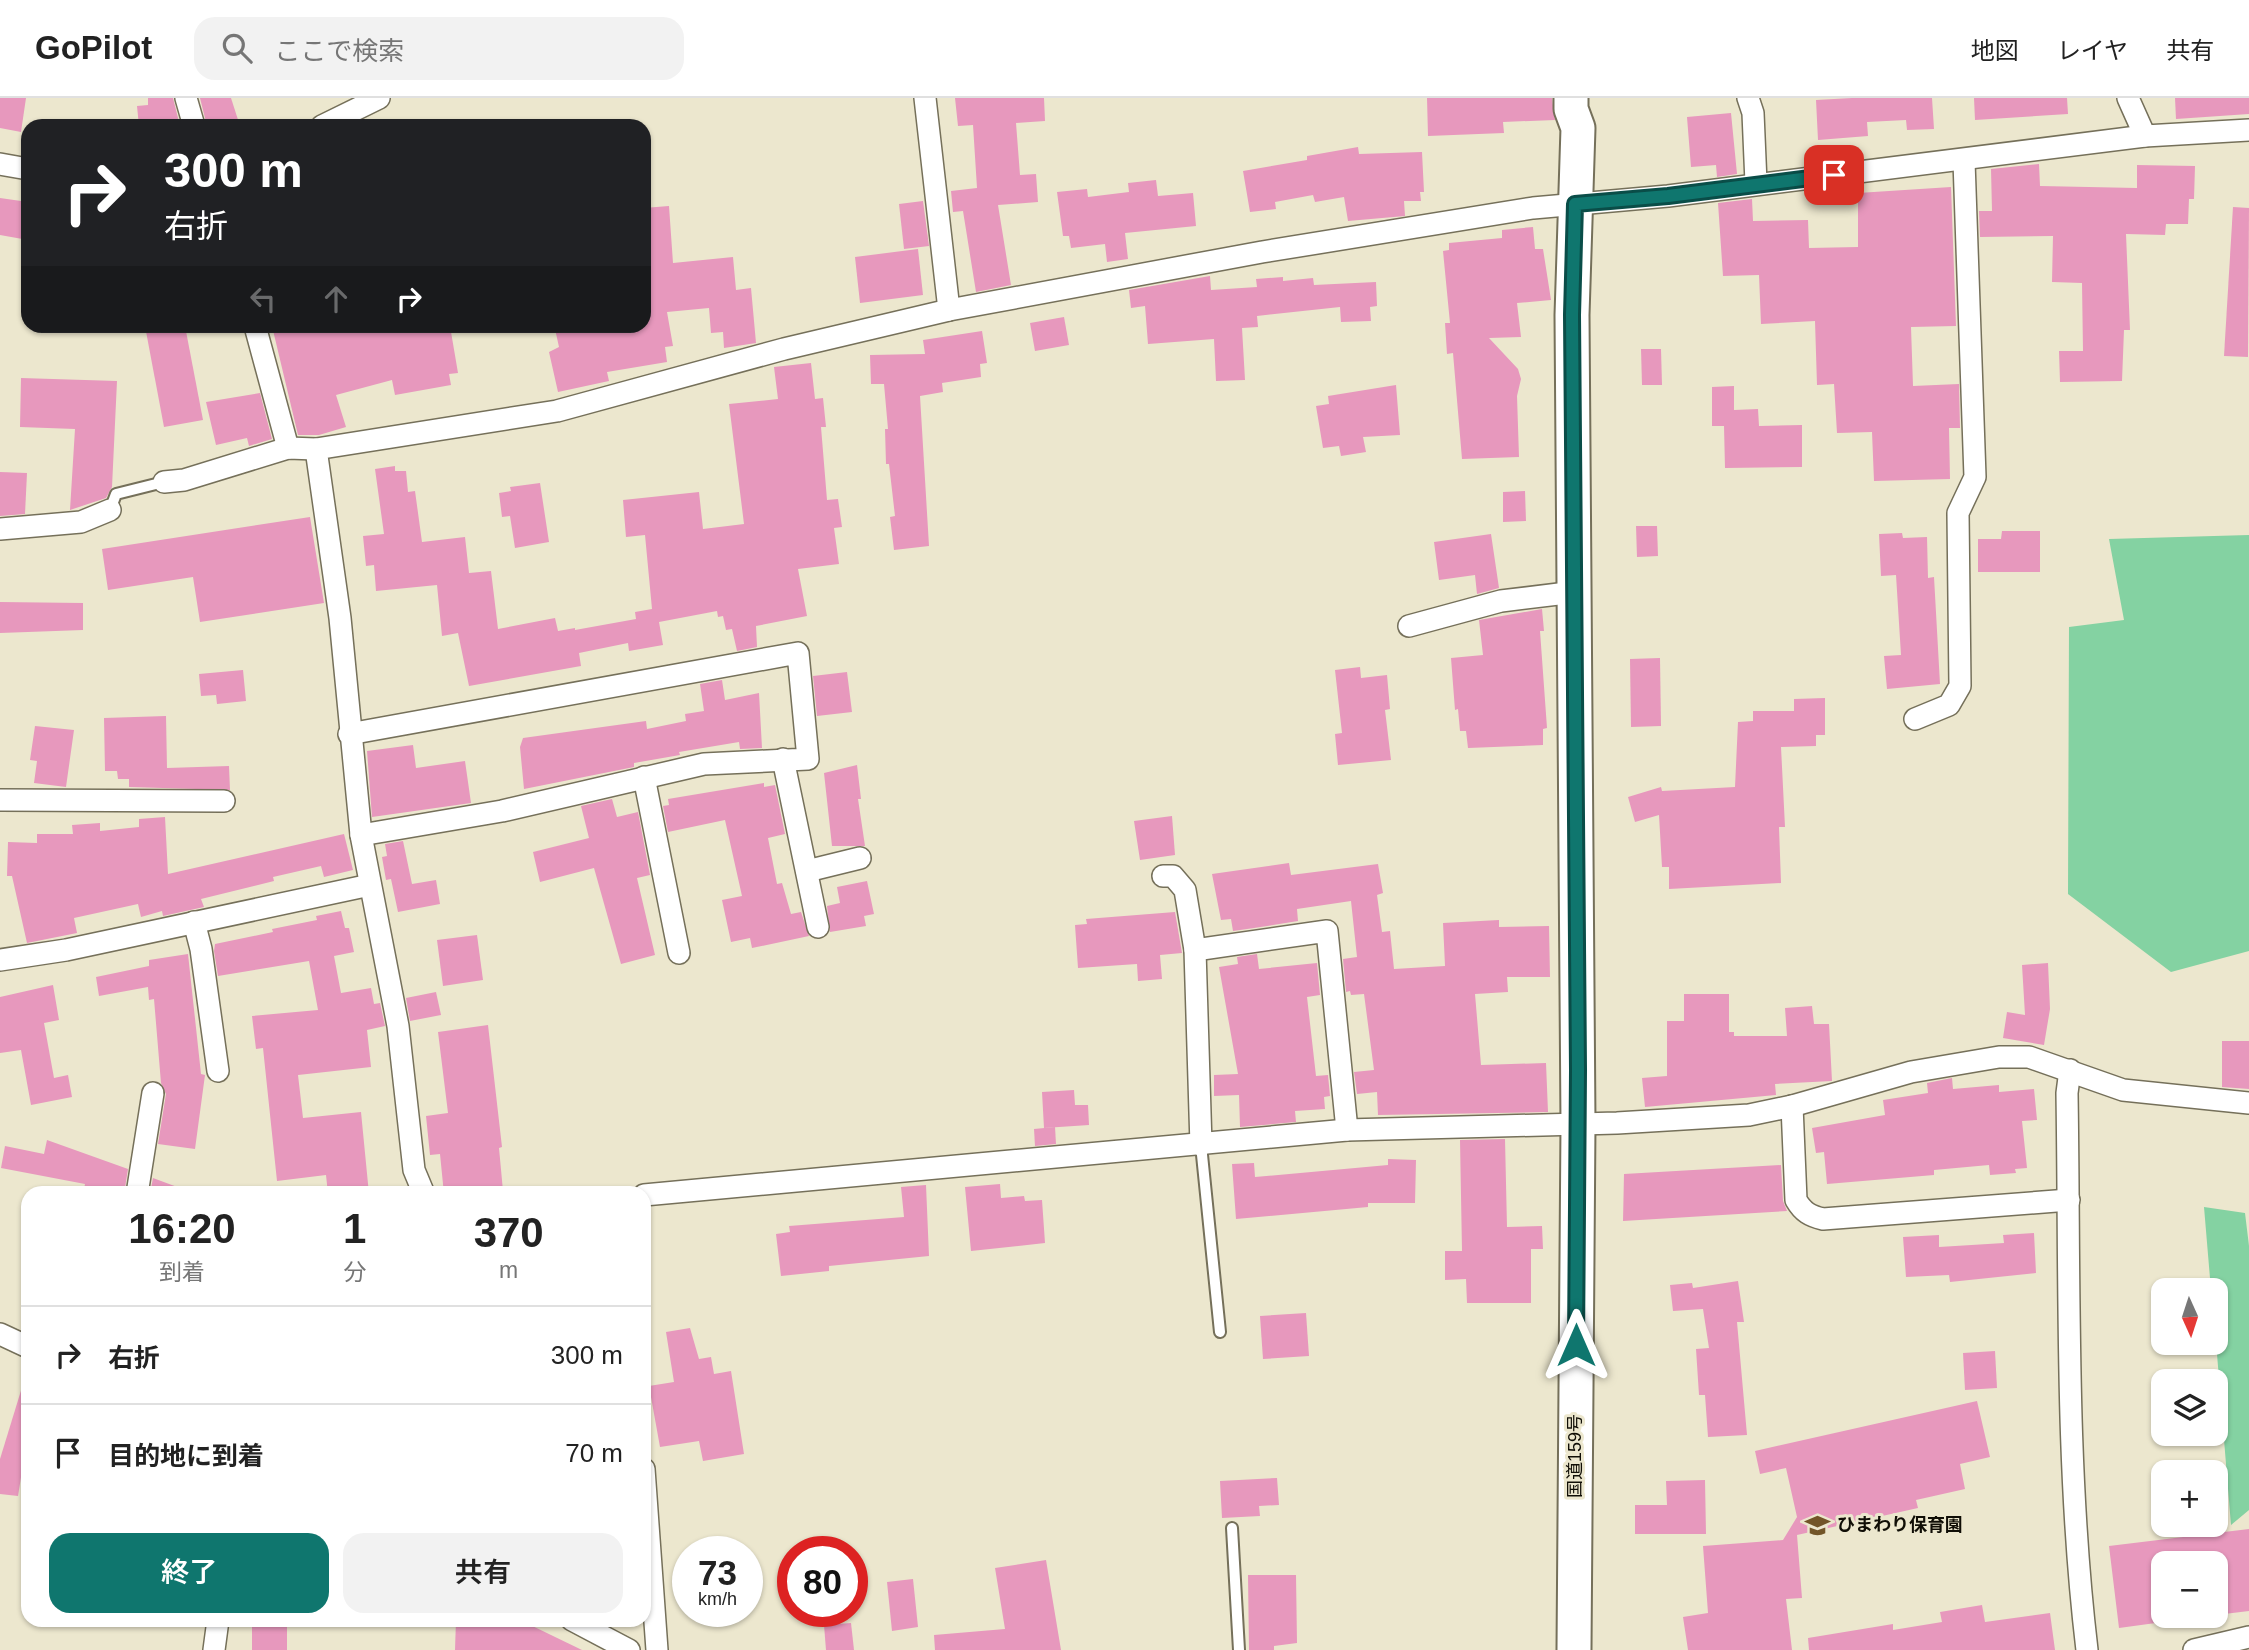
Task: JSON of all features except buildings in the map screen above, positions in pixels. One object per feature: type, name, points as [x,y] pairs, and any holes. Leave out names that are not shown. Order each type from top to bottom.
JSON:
[{"type":"highway","name":"国道159号","points":[[1574,1650],[1578,1124],[1572,315],[1579,108]]},
{"type":"street","points":[[186,98],[192,119]]},
{"type":"street","points":[[336,119],[379,98]]},
{"type":"street","points":[[925,98],[949,310]]},
{"type":"street","points":[[1748,98],[1753,113],[1756,183]]},
{"type":"street","points":[[2129,98],[2146,136]]},
{"type":"street","points":[[164,482],[184,480],[288,448],[316,449],[557,411],[784,349],[949,310],[1222,259],[1533,208],[1668,196],[1756,183],[1964,161],[2146,136],[2249,130]]},
{"type":"street","points":[[1915,719],[1950,705],[1960,686],[1958,513],[1975,477],[1964,161]]},
{"type":"street","points":[[0,164],[21,168]]},
{"type":"street","points":[[257,333],[288,448]]},
{"type":"street","points":[[316,449],[340,618],[349,734],[361,835],[398,1026],[414,1170],[421,1186]]},
{"type":"street","points":[[0,529],[81,522],[110,510]]},
{"type":"street","points":[[1409,626],[1502,601],[1575,592]]},
{"type":"street","points":[[349,734],[798,653],[808,759],[704,764],[502,811],[361,835]]},
{"type":"street","points":[[783,759],[818,927]]},
{"type":"street","points":[[644,777],[679,953]]},
{"type":"street","points":[[0,800],[224,801]]},
{"type":"street","points":[[807,871],[860,858]]},
{"type":"street","points":[[1163,876],[1173,876],[1185,890],[1195,950],[1200,1145]]},
{"type":"street","points":[[0,960],[66,950],[370,885]]},
{"type":"street","points":[[194,922],[201,948],[218,1071]]},
{"type":"street","points":[[1195,950],[1327,931],[1347,1130]]},
{"type":"street","points":[[651,1194],[1347,1130],[1706,1119],[1792,1106],[1850,1087],[1965,1062],[2029,1057],[2123,1090],[2249,1102]]},
{"type":"street","points":[[2070,1070],[2073,1475],[2078,1575],[2087,1650]]},
{"type":"street","points":[[138,1186],[153,1093]]},
{"type":"street","points":[[1792,1106],[1797,1200],[1802,1210],[1812,1217],[1823,1219],[2069,1200]]},
{"type":"street","points":[[0,1334],[21,1344]]},
{"type":"street","points":[[651,1566],[657,1650]]},
{"type":"street","points":[[214,1650],[217,1627]]},
{"type":"street","points":[[585,1627],[629,1650]]},
{"type":"street","points":[[2194,1650],[2249,1637]]},
{"type":"lane","points":[[110,510],[116,494],[164,482]]},
{"type":"lane","points":[[1200,1145],[1220,1332]]},
{"type":"lane","points":[[1232,1528],[1239,1650]]},
{"type":"green space","points":[[2249,535],[2249,951],[2171,972],[2068,894],[2069,627],[2124,620],[2109,539]]},
{"type":"green space","points":[[2204,1207],[2245,1213],[2249,1246],[2249,1510],[2231,1525],[2228,1460],[2226,1460],[2225,1446],[2228,1446],[2228,1369],[2218,1369],[2217,1355],[2228,1355],[2228,1278],[2210,1278]]},
{"type":"place","name":"ひまわり保育園","points":[[1817,1525]]},
{"type":"route","points":[[1576,1345],[1578,1070],[1572,315],[1575,204],[1668,196],[1834,175]]}]
